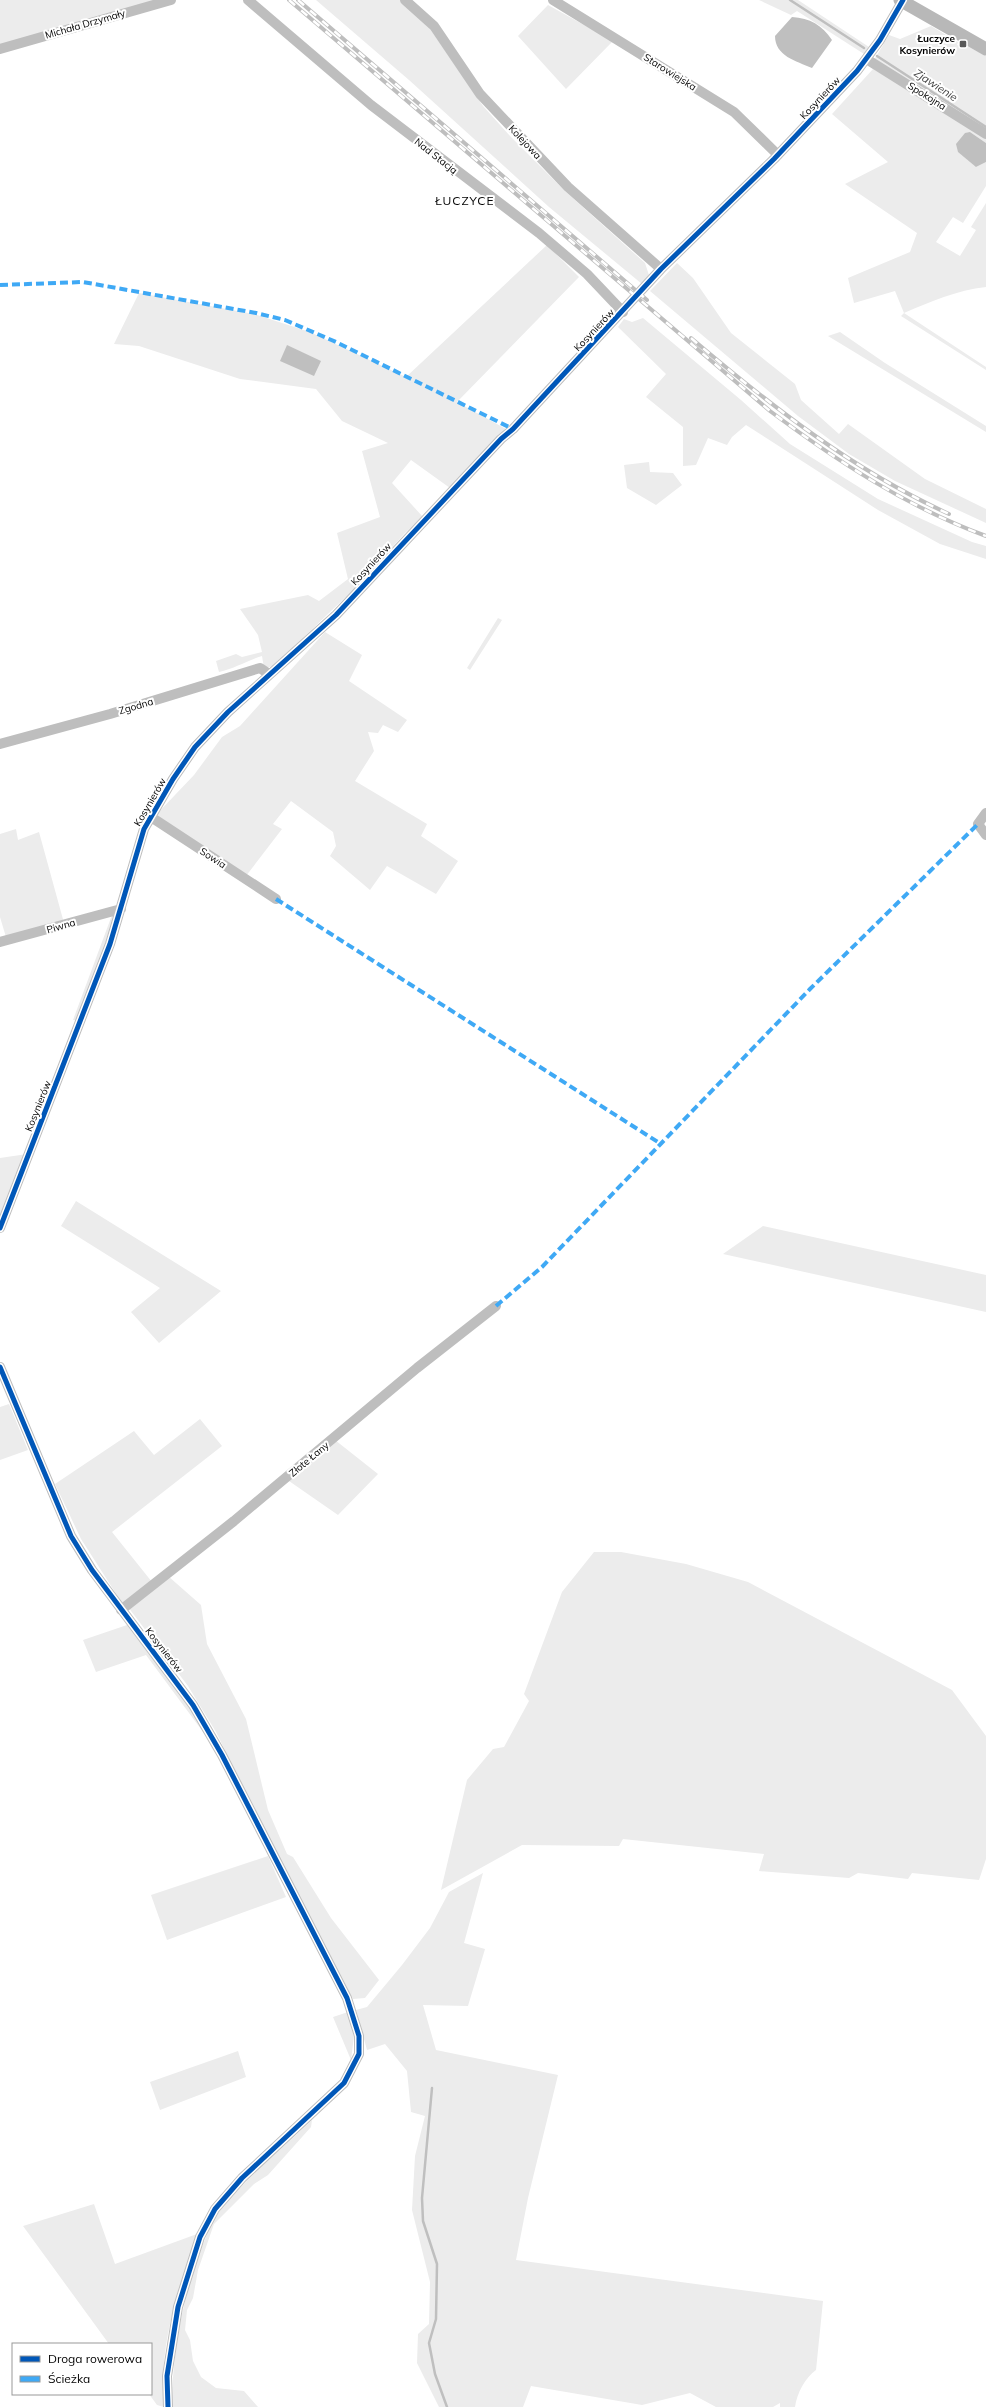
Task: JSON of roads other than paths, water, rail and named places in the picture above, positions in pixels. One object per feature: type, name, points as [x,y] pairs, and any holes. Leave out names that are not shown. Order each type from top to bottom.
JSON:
[{"type":"street","name":"Michała Drzymały","points":[[0,49],[171,0]]},
{"type":"street","name":"Nad Stacją","points":[[248,0],[371,104],[539,233],[587,274],[623,312]]},
{"type":"street","name":"Kolejowa","points":[[405,0],[434,26],[480,94],[568,187],[661,269]]},
{"type":"street","name":"Starowiejska","points":[[552,0],[734,112],[778,155]]},
{"type":"street","name":"Kosynierów","points":[[0,1228],[81,1022],[121,909],[144,829],[195,747],[269,674],[288,660],[336,615],[623,312],[661,269],[778,155],[868,60],[902,1]]},
{"type":"street","points":[[902,1],[986,49]]},
{"type":"street","name":"Spokojna","points":[[868,60],[986,134]]},
{"type":"street","name":"Zgodna","points":[[0,744],[110,714],[260,668],[269,674]]},
{"type":"street","points":[[986,813],[978,824],[986,835]]},
{"type":"street","name":"Sowia","points":[[151,817],[276,899]]},
{"type":"street","name":"Piwna","points":[[0,942],[121,909]]},
{"type":"street","name":"Złote Łany","points":[[121,1610],[234,1521],[417,1368],[496,1306]]},
{"type":"street","name":"Kosynierów","points":[[0,1366],[71,1536],[121,1610],[193,1705],[222,1755],[347,1998],[355,2019],[359,2036],[359,2054],[344,2082],[242,2178],[215,2209],[200,2237],[178,2307],[167,2376],[168,2407]]},
{"type":"waterway","name":"Zjawienie","points":[[790,0],[864,48]]},
{"type":"waterway","name":"Zjawienie","points":[[877,56],[986,127]]},
{"type":"waterway","points":[[432,2088],[422,2198],[423,2221],[437,2264],[436,2319],[429,2343],[435,2374],[447,2407]]},
{"type":"railway","points":[[289,0],[770,411],[821,448],[901,497],[928,511],[986,536]]},
{"type":"railway","points":[[298,0],[647,300]]},
{"type":"railway","points":[[691,338],[782,412],[846,457],[879,478],[949,514]]},
{"type":"place","name":"Łuczyce Kosynierów","points":[[963,44]]},
{"type":"district","name":"ŁUCZYCE","points":[[465,200]]}]
